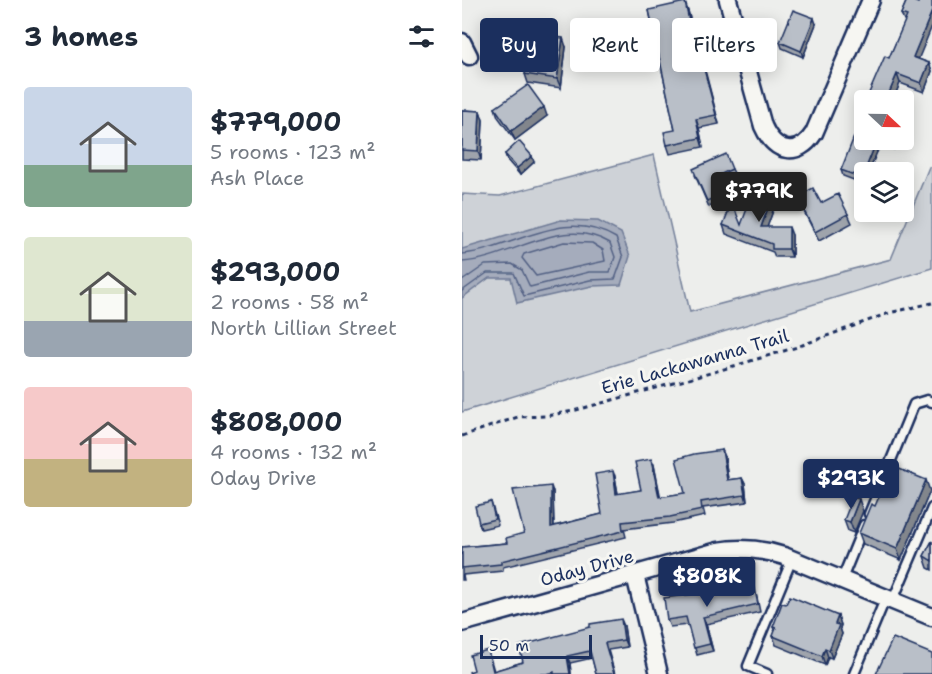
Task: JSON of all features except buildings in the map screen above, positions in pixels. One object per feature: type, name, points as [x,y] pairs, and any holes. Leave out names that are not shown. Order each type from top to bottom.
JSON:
[{"type":"street","points":[[728,0],[763,126],[772,142],[790,149],[805,145],[814,133],[871,0]]},
{"type":"street","name":"Oday Drive","points":[[462,623],[718,551],[759,549],[792,559],[932,616]]},
{"type":"street","points":[[635,575],[659,674]]},
{"type":"lane","points":[[842,579],[914,404],[927,400],[932,402]]},
{"type":"lane","points":[[854,674],[932,508]]},
{"type":"lane","points":[[767,674],[748,666],[792,559]]},
{"type":"path","name":"Erie Lackawanna Trail","points":[[462,436],[518,417],[546,417],[573,411],[714,372],[797,347],[889,313],[932,303]]},
{"type":"shaded area","points":[[654,155],[690,312],[891,259],[906,222],[914,222],[914,203],[929,167],[932,168],[932,268],[462,412],[462,194],[500,196]]},
{"type":"water","points":[[561,220],[598,221],[621,233],[630,256],[621,285],[592,286],[517,303],[511,278],[489,278],[462,298],[462,249]]}]
